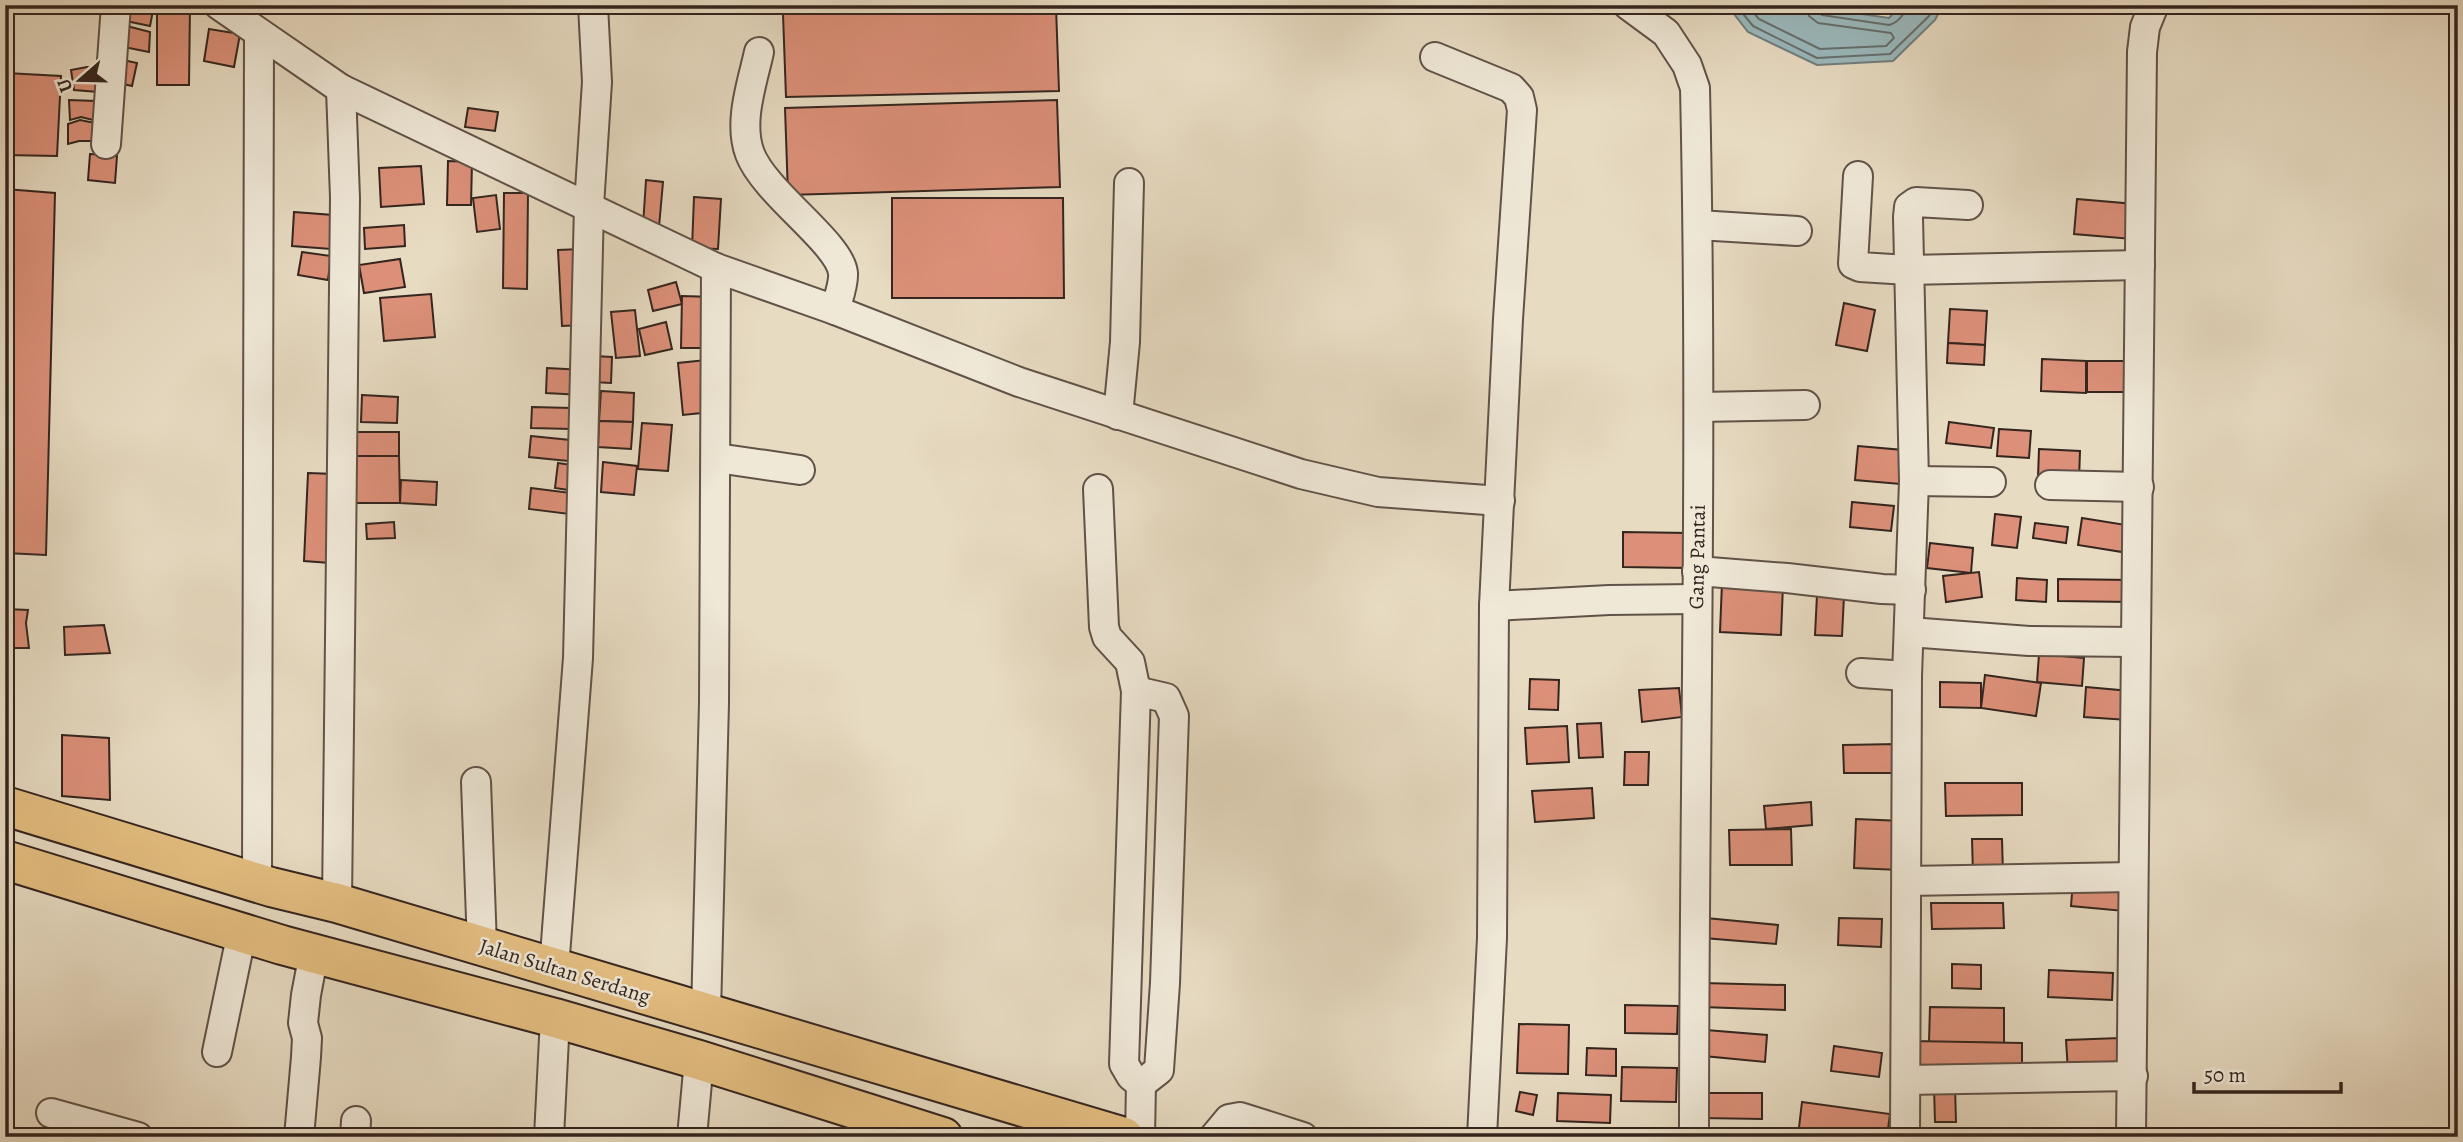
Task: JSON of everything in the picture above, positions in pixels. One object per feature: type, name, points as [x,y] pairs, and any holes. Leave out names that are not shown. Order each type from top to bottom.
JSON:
[{"type":"highway","name":"Jalan Sultan Serdang","points":[[5,806],[257,883],[337,903],[1124,1137]]},
{"type":"highway","points":[[5,860],[314,953],[699,1060],[876,1127],[943,1137]]},
{"type":"street","points":[[106,144],[116,5]]},
{"type":"street","points":[[219,5],[341,89],[716,268],[835,310],[1019,382],[1301,474],[1378,492],[1500,501]]},
{"type":"street","points":[[554,968],[578,658],[589,206],[597,82],[593,5]]},
{"type":"street","name":"Gang Pantai","points":[[1628,5],[1666,33],[1691,73],[1695,88],[1699,407],[1694,1137]]},
{"type":"street","points":[[2131,1137],[2141,52],[2145,27],[2154,5]]},
{"type":"street","points":[[257,883],[259,33]]},
{"type":"street","points":[[760,52],[745,114],[750,153],[779,195],[834,251],[843,272],[835,310]]},
{"type":"street","points":[[1435,57],[1511,89],[1519,97],[1522,110],[1508,319],[1494,606],[1492,938],[1482,1137]]},
{"type":"street","points":[[337,903],[345,198],[341,89]]},
{"type":"street","points":[[1858,176],[1853,264],[1860,267],[1908,270],[2140,265]]},
{"type":"street","points":[[1118,415],[1125,342],[1129,183]]},
{"type":"street","points":[[1905,1137],[1907,676],[1914,481],[1907,225],[1911,205],[1916,202],[1968,205]]},
{"type":"street","points":[[1698,225],[1797,230]]},
{"type":"street","points":[[706,1013],[714,703],[716,268]]},
{"type":"street","points":[[1699,407],[1805,405]]},
{"type":"street","points":[[716,458],[800,470]]},
{"type":"street","points":[[1914,481],[1991,482]]},
{"type":"street","points":[[2050,485],[2139,487]]},
{"type":"street","points":[[1098,489],[1104,628],[1107,637],[1130,662],[1136,691],[1124,1064],[1131,1076],[1141,1084]]},
{"type":"street","points":[[1697,571],[1910,590]]},
{"type":"street","points":[[1494,606],[1696,599]]},
{"type":"street","points":[[1909,632],[2029,641],[2136,642]]},
{"type":"street","points":[[1861,673],[1907,676]]},
{"type":"street","points":[[1136,691],[1166,698],[1174,716],[1159,1070],[1141,1084]]},
{"type":"street","points":[[476,782],[482,946]]},
{"type":"street","points":[[1907,881],[2133,877]]},
{"type":"street","points":[[1131,892],[1168,898]]},
{"type":"street","points":[[217,1052],[242,932]]},
{"type":"street","points":[[299,1137],[307,1038],[303,1023],[314,953]]},
{"type":"street","points":[[549,1137],[555,1018]]},
{"type":"street","points":[[692,1137],[699,1060]]},
{"type":"street","points":[[1907,1080],[2133,1076]]},
{"type":"street","points":[[1140,1137],[1141,1084]]},
{"type":"street","points":[[51,1113],[138,1137]]},
{"type":"street","points":[[1214,1137],[1229,1119],[1240,1116],[1303,1137]]},
{"type":"water","points":[[1727,5],[1799,5],[1889,18],[1901,5],[1943,5],[1935,20],[1893,61],[1817,65],[1748,32]]},
{"type":"building","points":[[124,5],[154,5],[150,26],[121,20]]},
{"type":"building","points":[[157,5],[190,5],[189,85],[157,85]]},
{"type":"building","points":[[1056,7],[1059,91],[786,97],[783,14]]},
{"type":"building","points":[[123,25],[150,32],[149,52],[119,46]]},
{"type":"building","points":[[209,29],[240,34],[234,67],[204,61]]},
{"type":"building","points":[[123,60],[137,63],[132,86],[119,83]]},
{"type":"building","points":[[101,68],[98,92],[74,90],[71,70]]},
{"type":"building","points":[[6,73],[61,76],[57,156],[5,155]]},
{"type":"building","points":[[69,100],[97,101],[97,121],[81,117],[70,120]]},
{"type":"building","points":[[1057,100],[1060,187],[788,195],[785,108]]},
{"type":"building","points":[[468,108],[498,112],[495,131],[465,127]]},
{"type":"building","points":[[80,120],[95,123],[95,141],[68,144],[68,124]]},
{"type":"building","points":[[90,154],[117,156],[115,183],[88,180]]},
{"type":"building","points":[[448,161],[472,162],[471,205],[447,205]]},
{"type":"building","points":[[421,166],[424,204],[381,207],[379,168]]},
{"type":"building","points":[[646,180],[663,182],[659,227],[643,226]]},
{"type":"building","points":[[5,189],[55,193],[46,555],[5,553]]},
{"type":"building","points":[[504,193],[528,193],[527,289],[503,288]]},
{"type":"building","points":[[496,195],[500,229],[477,232],[473,198]]},
{"type":"building","points":[[694,197],[721,199],[718,249],[692,248]]},
{"type":"building","points":[[892,198],[1063,198],[1064,298],[892,298]]},
{"type":"building","points":[[2077,199],[2135,204],[2132,239],[2074,234]]},
{"type":"building","points":[[294,212],[333,215],[331,249],[292,246]]},
{"type":"building","points":[[404,225],[405,246],[365,249],[364,228]]},
{"type":"building","points":[[581,249],[584,325],[562,326],[558,250]]},
{"type":"building","points":[[302,252],[331,256],[328,280],[298,275]]},
{"type":"building","points":[[400,259],[405,287],[364,293],[359,265]]},
{"type":"building","points":[[676,282],[682,304],[653,311],[648,290]]},
{"type":"building","points":[[431,294],[435,337],[384,341],[380,298]]},
{"type":"building","points":[[682,296],[714,297],[713,348],[681,348]]},
{"type":"building","points":[[1844,303],[1875,310],[1867,351],[1836,345]]},
{"type":"building","points":[[1950,309],[1987,311],[1985,345],[1948,343]]},
{"type":"building","points":[[635,310],[640,356],[616,358],[611,312]]},
{"type":"building","points":[[666,322],[672,349],[645,355],[639,329]]},
{"type":"building","points":[[1948,343],[1985,345],[1984,365],[1947,363]]},
{"type":"building","points":[[594,356],[612,357],[611,383],[593,382]]},
{"type":"building","points":[[2042,359],[2086,361],[2086,393],[2041,391]]},
{"type":"building","points":[[706,360],[711,412],[683,415],[678,363]]},
{"type":"building","points":[[2087,361],[2138,361],[2138,392],[2087,392]]},
{"type":"building","points":[[547,368],[583,370],[582,395],[546,393]]},
{"type":"building","points":[[601,391],[634,393],[633,422],[599,421]]},
{"type":"building","points":[[362,395],[398,397],[397,423],[361,422]]},
{"type":"building","points":[[532,407],[572,408],[571,429],[531,428]]},
{"type":"building","points":[[599,421],[633,422],[631,449],[598,447]]},
{"type":"building","points":[[1949,422],[1994,428],[1991,448],[1946,443]]},
{"type":"building","points":[[642,423],[672,425],[668,471],[638,469]]},
{"type":"building","points":[[1999,429],[2031,431],[2029,458],[1997,456]]},
{"type":"building","points":[[353,432],[399,432],[399,456],[353,456]]},
{"type":"building","points":[[531,436],[580,441],[578,462],[529,457]]},
{"type":"building","points":[[1858,446],[1903,450],[1900,484],[1855,480]]},
{"type":"building","points":[[2039,449],[2080,451],[2079,480],[2038,478]]},
{"type":"building","points":[[353,456],[399,456],[400,503],[353,503]]},
{"type":"building","points":[[603,462],[637,466],[634,495],[601,492]]},
{"type":"building","points":[[558,463],[578,466],[575,491],[555,488]]},
{"type":"building","points":[[308,473],[335,474],[330,563],[304,561]]},
{"type":"building","points":[[401,480],[437,482],[436,505],[400,503]]},
{"type":"building","points":[[531,488],[579,494],[577,515],[529,509]]},
{"type":"building","points":[[1852,502],[1894,506],[1891,531],[1850,527]]},
{"type":"building","points":[[1995,514],[2021,517],[2017,548],[1992,545]]},
{"type":"building","points":[[2082,518],[2126,525],[2122,552],[2078,545]]},
{"type":"building","points":[[394,522],[395,538],[367,539],[366,524]]},
{"type":"building","points":[[2035,523],[2068,527],[2066,543],[2033,538]]},
{"type":"building","points":[[1623,532],[1689,533],[1688,568],[1623,567]]},
{"type":"building","points":[[1930,543],[1973,548],[1971,573],[1927,568]]},
{"type":"building","points":[[1979,572],[1982,597],[1946,602],[1943,576]]},
{"type":"building","points":[[2017,578],[2047,580],[2046,602],[2016,600]]},
{"type":"building","points":[[2058,579],[2131,580],[2131,602],[2058,601]]},
{"type":"building","points":[[1722,583],[1783,585],[1781,635],[1720,632]]},
{"type":"building","points":[[1817,595],[1844,596],[1842,636],[1815,635]]},
{"type":"building","points":[[5,609],[28,610],[26,623],[29,648],[5,648]]},
{"type":"building","points":[[104,625],[110,653],[65,655],[64,627]]},
{"type":"building","points":[[2039,654],[2084,658],[2082,686],[2037,682]]},
{"type":"building","points":[[1985,675],[2041,683],[2036,716],[1981,708]]},
{"type":"building","points":[[1530,679],[1559,680],[1558,710],[1529,709]]},
{"type":"building","points":[[1940,682],[1981,683],[1981,708],[1940,707]]},
{"type":"building","points":[[2086,687],[2130,691],[2128,720],[2084,717]]},
{"type":"building","points":[[1679,688],[1682,717],[1642,722],[1639,690]]},
{"type":"building","points":[[1601,723],[1603,757],[1579,758],[1577,724]]},
{"type":"building","points":[[1567,726],[1569,762],[1527,764],[1525,728]]},
{"type":"building","points":[[62,735],[109,738],[110,800],[62,796]]},
{"type":"building","points":[[1897,744],[1897,773],[1844,773],[1843,745]]},
{"type":"building","points":[[1625,752],[1649,752],[1648,785],[1624,785]]},
{"type":"building","points":[[1945,783],[2022,783],[2022,815],[1946,816]]},
{"type":"building","points":[[1592,788],[1594,818],[1535,822],[1532,791]]},
{"type":"building","points":[[1811,802],[1812,825],[1766,829],[1764,806]]},
{"type":"building","points":[[1856,819],[1902,821],[1900,870],[1854,868]]},
{"type":"building","points":[[1791,829],[1792,865],[1730,865],[1729,830]]},
{"type":"building","points":[[1972,839],[2002,839],[2003,874],[1973,874]]},
{"type":"building","points":[[2073,881],[2126,885],[2124,911],[2071,906]]},
{"type":"building","points":[[1931,903],[2003,903],[2004,928],[1932,929]]},
{"type":"building","points":[[1706,918],[1778,925],[1776,944],[1704,938]]},
{"type":"building","points":[[1839,918],[1882,919],[1881,947],[1838,945]]},
{"type":"building","points":[[1952,964],[1981,965],[1981,989],[1952,988]]},
{"type":"building","points":[[2049,970],[2113,973],[2112,1000],[2048,997]]},
{"type":"building","points":[[1703,983],[1785,985],[1785,1010],[1702,1007]]},
{"type":"building","points":[[1625,1005],[1678,1006],[1677,1034],[1625,1033]]},
{"type":"building","points":[[1930,1007],[2004,1008],[2004,1043],[1929,1042]]},
{"type":"building","points":[[1519,1024],[1569,1025],[1568,1074],[1517,1073]]},
{"type":"building","points":[[1706,1030],[1767,1035],[1765,1062],[1704,1056]]},
{"type":"building","points":[[2120,1038],[2122,1070],[2068,1072],[2066,1040]]},
{"type":"building","points":[[1913,1041],[2022,1043],[2022,1068],[1913,1067]]},
{"type":"building","points":[[1834,1046],[1882,1053],[1879,1077],[1831,1071]]},
{"type":"building","points":[[1587,1048],[1616,1049],[1616,1076],[1586,1075]]},
{"type":"building","points":[[1622,1067],[1677,1068],[1676,1102],[1621,1101]]},
{"type":"building","points":[[1955,1086],[1956,1122],[1935,1122],[1934,1087]]},
{"type":"building","points":[[1520,1092],[1537,1095],[1533,1115],[1516,1111]]},
{"type":"building","points":[[1558,1093],[1611,1095],[1610,1123],[1557,1121]]},
{"type":"building","points":[[1703,1093],[1762,1093],[1762,1119],[1702,1118]]},
{"type":"building","points":[[1802,1102],[1890,1114],[1887,1137],[1798,1136]]},
{"type":"building","points":[[1709,1133],[1755,1135],[1755,1137],[1709,1137]]},
{"type":"building","points":[[1762,1134],[1794,1134],[1794,1137],[1762,1137]]},
{"type":"building","points":[[1625,1135],[1674,1137],[1625,1137]]}]
